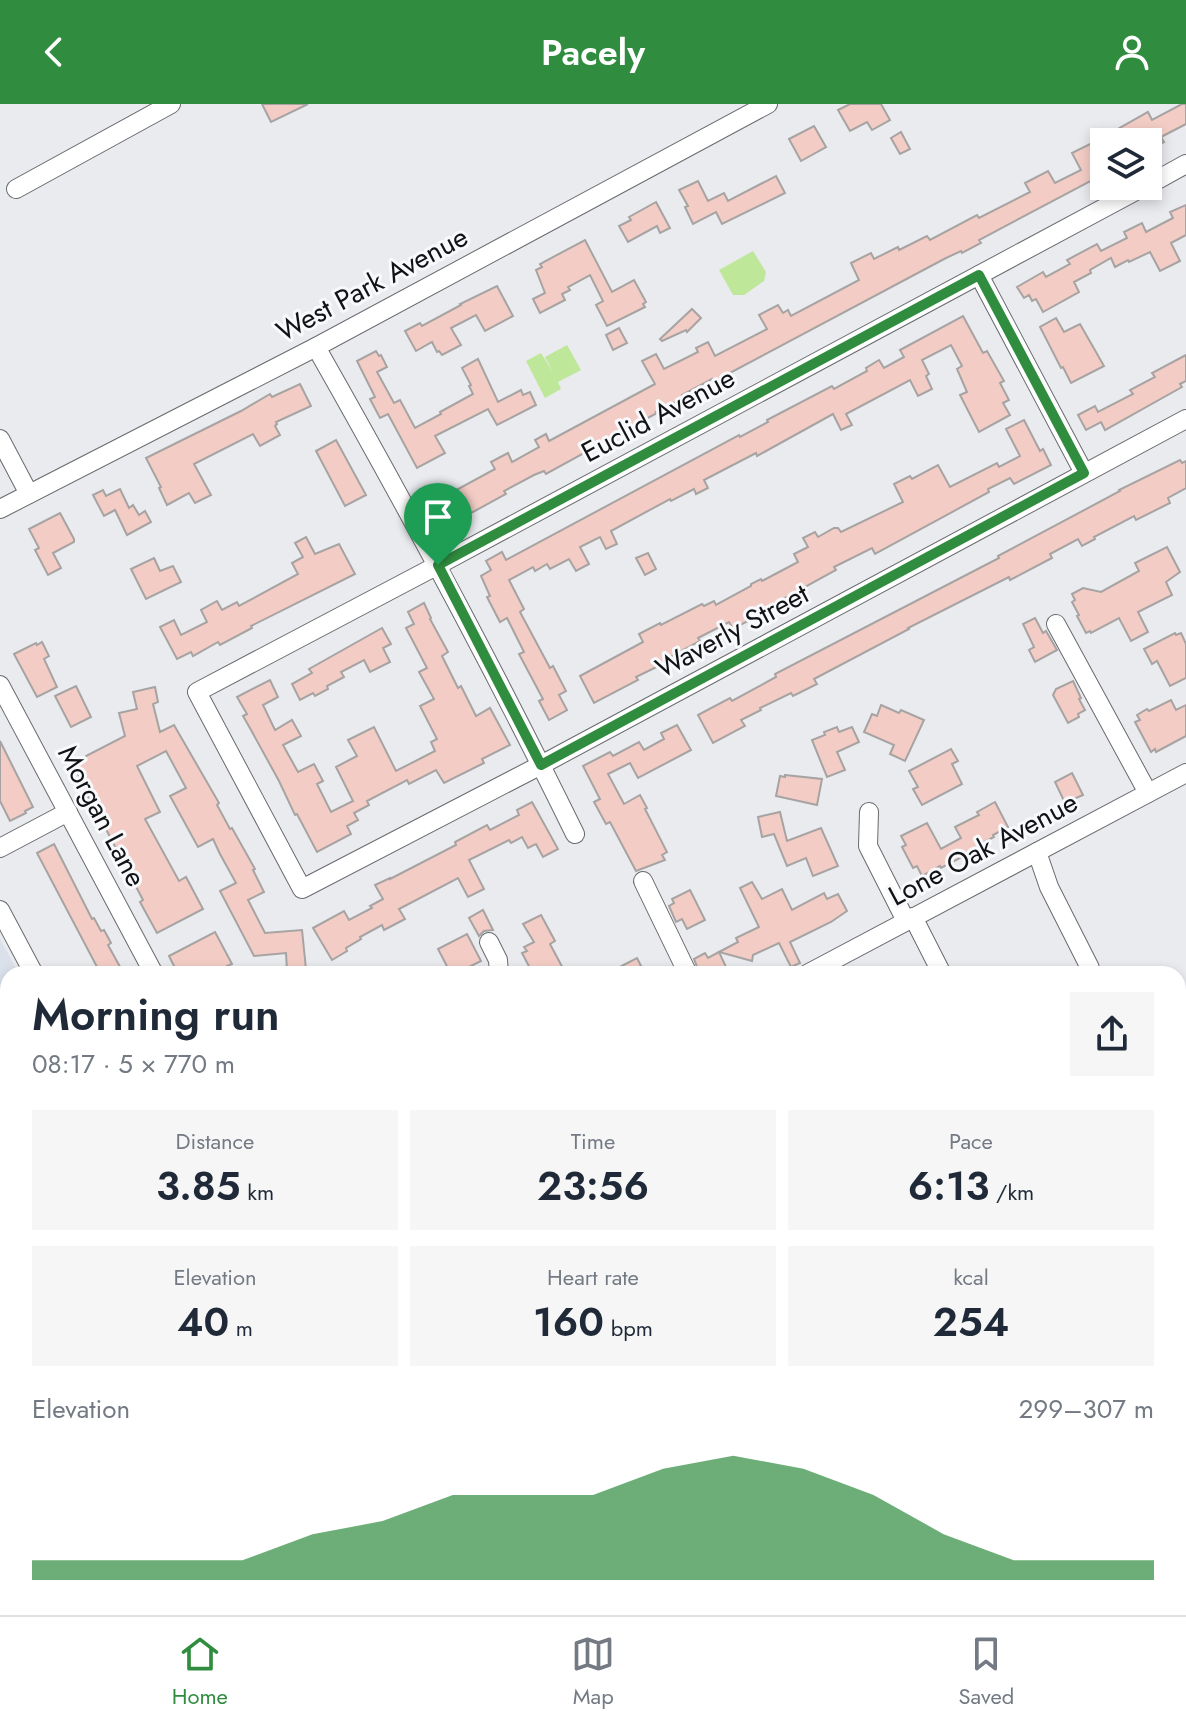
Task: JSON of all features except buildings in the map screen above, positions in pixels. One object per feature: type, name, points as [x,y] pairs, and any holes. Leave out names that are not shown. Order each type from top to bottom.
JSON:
[{"type":"street","name":"West Park Avenue","points":[[0,509],[316,347],[768,104]]},
{"type":"street","points":[[16,189],[160,107]]},
{"type":"street","name":"Euclid Avenue","points":[[1162,177],[1186,164]]},
{"type":"street","name":"Euclid Avenue","points":[[302,889],[197,692],[1119,200]]},
{"type":"street","points":[[979,275],[1084,473]]},
{"type":"street","points":[[316,347],[438,565],[575,834]]},
{"type":"street","name":"Waverly Street","points":[[302,889],[541,765],[1186,419]]},
{"type":"street","points":[[0,439],[29,494]]},
{"type":"street","points":[[1056,624],[1148,793]]},
{"type":"street","name":"Morgan Lane","points":[[0,685],[150,966]]},
{"type":"street","name":"Lone Oak Avenue","points":[[822,966],[1186,773]]},
{"type":"street","points":[[0,848],[68,812]]},
{"type":"street","points":[[869,812],[868,846],[937,966]]},
{"type":"street","points":[[1037,852],[1049,887],[1089,966]]},
{"type":"street","points":[[643,881],[684,966]]},
{"type":"street","points":[[0,910],[30,966]]},
{"type":"street","points":[[489,942],[498,966]]},
{"type":"shaded area","points":[[0,939],[15,966],[0,966]]},
{"type":"green space","points":[[753,251],[766,272],[764,281],[744,295],[733,295],[719,270]]},
{"type":"green space","points":[[567,345],[581,370],[558,382],[561,389],[545,398],[526,361],[541,353],[553,372],[545,357]]},
{"type":"route","points":[[979,275],[1084,473],[541,765],[438,565],[979,275]]}]
